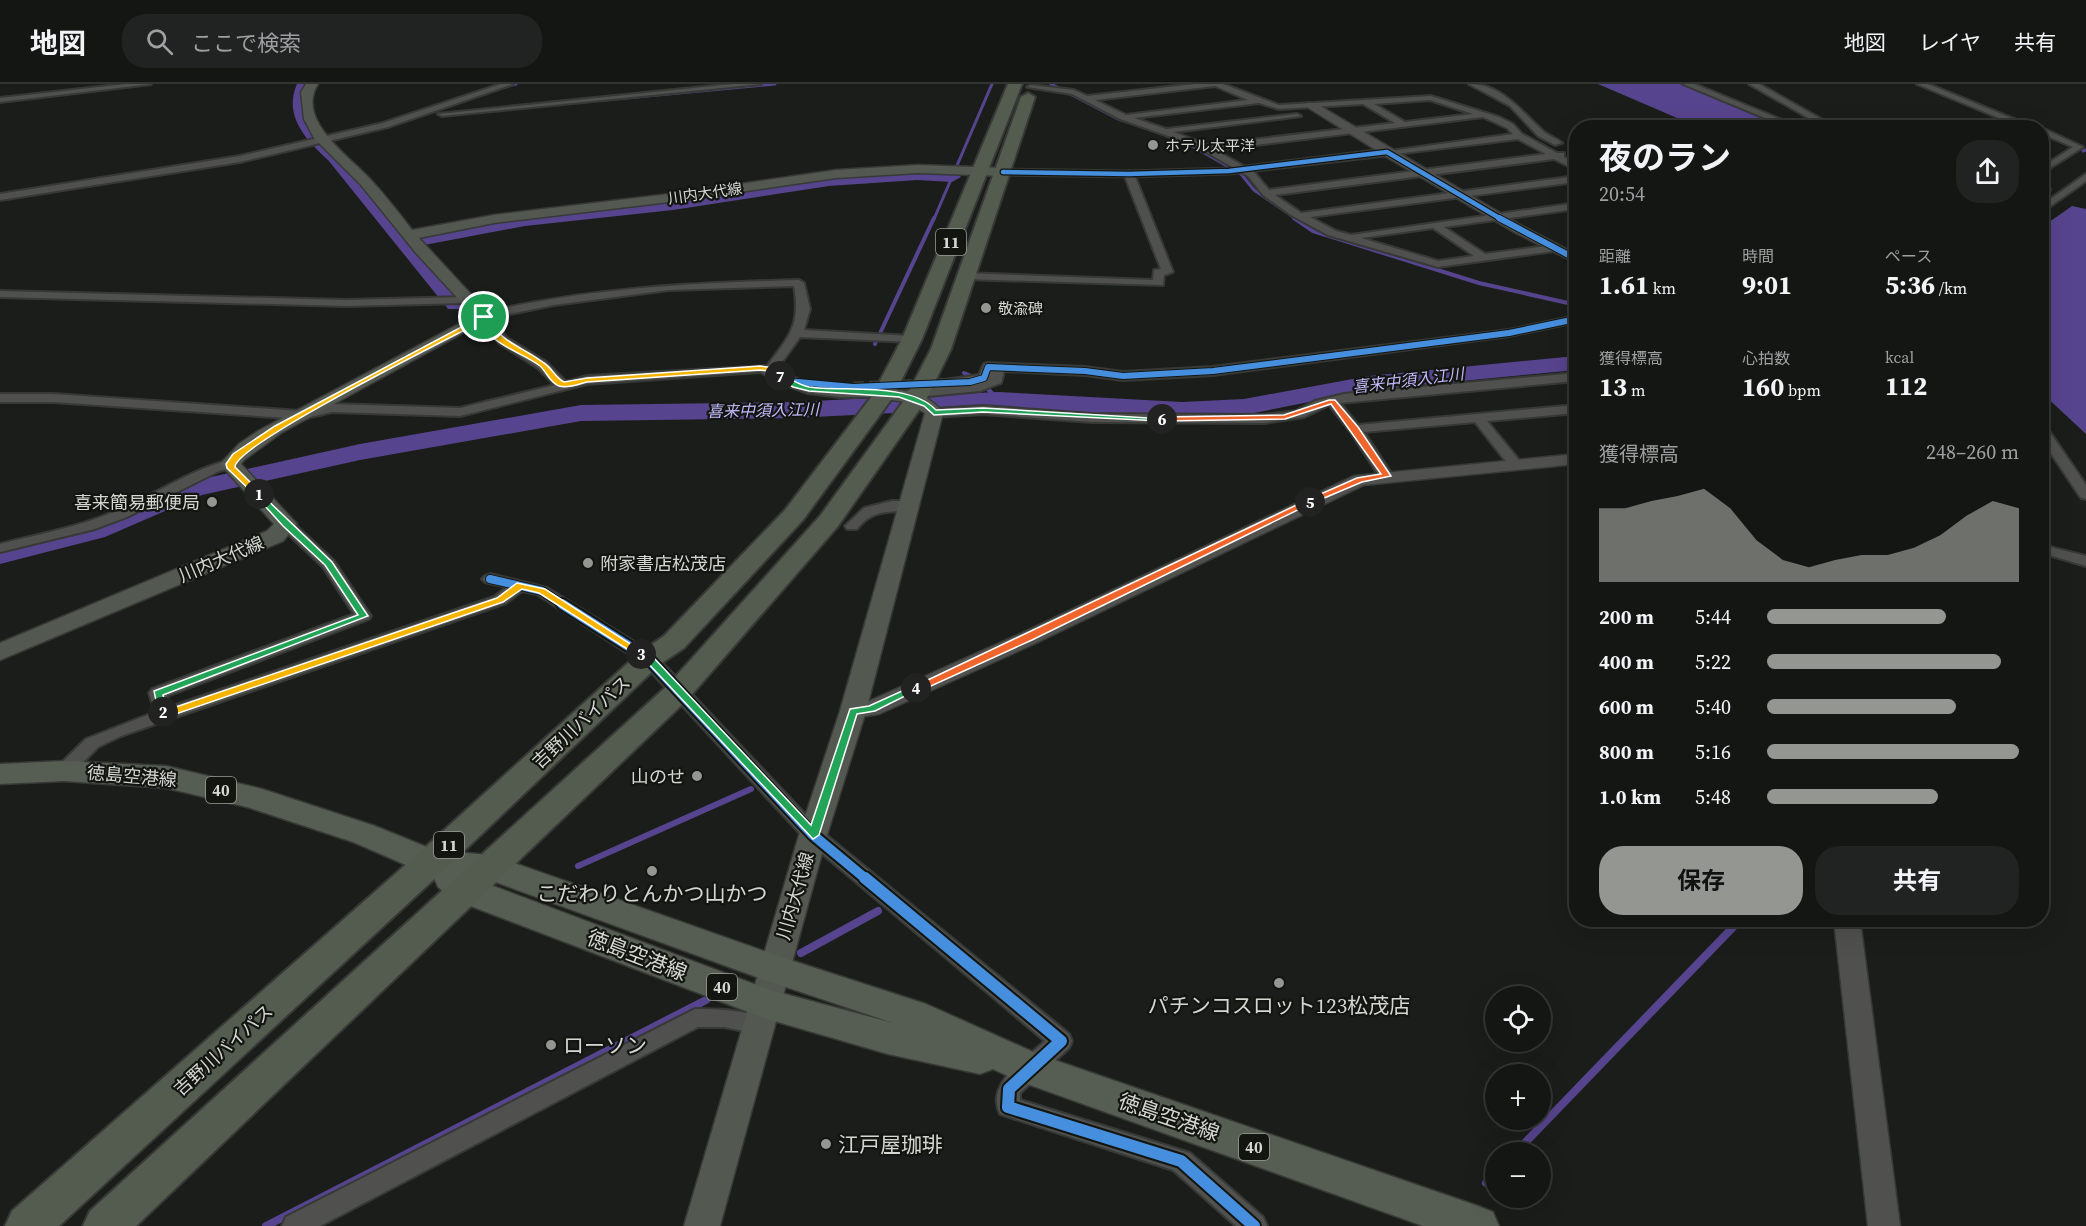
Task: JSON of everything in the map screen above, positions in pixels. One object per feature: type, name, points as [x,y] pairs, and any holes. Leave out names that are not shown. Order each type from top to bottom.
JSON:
[{"type":"highway","name":"吉野川バイパス","points":[[105,1226],[678,692],[829,521],[865,446],[910,399],[912,339],[973,171],[1031,85]]},
{"type":"highway","name":"吉野川バイパス","points":[[27,1226],[431,862],[649,659],[674,642],[786,524],[910,399],[941,349],[1031,85]]},
{"type":"main road","points":[[239,473],[236,456],[269,433],[484,316],[463,301],[366,182],[324,140],[310,119],[307,92],[312,84]]},
{"type":"main road","name":"川内大代線","points":[[409,234],[494,219],[678,197],[836,174],[875,170],[1003,172]]},
{"type":"main road","name":"川内大代線","points":[[702,1226],[813,835],[853,711],[908,505],[910,399]]},
{"type":"main road","name":"川内大代線","points":[[0,652],[275,536],[286,525],[239,473]]},
{"type":"main road","name":"徳島空港線","points":[[0,774],[64,771],[166,777],[251,797],[364,834],[431,862],[489,867],[774,969],[913,1015],[1029,1068],[1478,1226]]},
{"type":"main road","name":"徳島空港線","points":[[431,862],[464,891],[761,1014],[1029,1068]]},
{"type":"street","points":[[0,100],[147,84]]},
{"type":"street","points":[[324,140],[385,125],[509,84]]},
{"type":"street","points":[[0,197],[227,162],[432,115],[757,84]]},
{"type":"street","points":[[1087,98],[1216,84],[1235,93],[1279,107],[1424,97],[1510,126],[1519,136],[1569,161]]},
{"type":"street","points":[[1473,84],[1509,100],[1533,122],[1541,134],[1569,150]]},
{"type":"street","points":[[1687,84],[1777,120]]},
{"type":"street","points":[[1753,84],[1818,120]]},
{"type":"street","points":[[1921,84],[2012,120]]},
{"type":"street","points":[[1031,85],[1068,91],[1123,117],[1207,148],[1266,193],[1317,227],[1438,264],[1554,248]]},
{"type":"street","points":[[1211,95],[1235,93]]},
{"type":"street","points":[[1123,117],[1259,101]]},
{"type":"street","points":[[1364,101],[1404,125]]},
{"type":"street","points":[[1311,105],[1457,195],[1569,256]]},
{"type":"street","points":[[1106,107],[1117,106]]},
{"type":"street","points":[[1166,131],[1324,113]]},
{"type":"street","points":[[1207,148],[1484,116]]},
{"type":"street","points":[[2049,134],[2079,147],[2049,164]]},
{"type":"street","points":[[1003,172],[1129,174],[1237,170],[1519,136]]},
{"type":"street","points":[[1266,193],[1569,154]]},
{"type":"street","points":[[2049,156],[2059,157]]},
{"type":"street","points":[[964,276],[1159,283],[1158,272],[1168,272],[1129,174]]},
{"type":"street","points":[[2049,203],[2086,177]]},
{"type":"street","points":[[1299,216],[1569,180]]},
{"type":"street","points":[[1353,238],[1569,207]]},
{"type":"street","points":[[1565,208],[1569,211]]},
{"type":"street","points":[[1436,226],[1484,258]]},
{"type":"street","points":[[563,385],[554,379],[543,365],[506,345],[491,331],[484,316],[554,302],[669,287],[799,283],[804,309],[797,333],[771,369]]},
{"type":"street","points":[[0,294],[346,303],[463,301]]},
{"type":"street","points":[[910,399],[997,380],[998,367],[1085,371],[1123,376],[1213,371],[1509,333],[1569,320]]},
{"type":"street","points":[[797,333],[912,339]]},
{"type":"street","points":[[0,398],[52,398],[273,415],[332,408],[460,411],[487,407],[587,380],[771,369],[788,381],[809,389],[910,399],[983,410],[1092,418],[1264,419],[1299,414],[1332,401],[1569,381]]},
{"type":"street","points":[[788,381],[852,387]]},
{"type":"street","points":[[948,383],[983,383]]},
{"type":"street","points":[[1332,401],[1355,429],[1386,476]]},
{"type":"street","points":[[1355,429],[1569,410]]},
{"type":"street","points":[[1478,418],[1516,465]]},
{"type":"street","points":[[2049,442],[2086,495]]},
{"type":"street","points":[[853,711],[871,709],[1029,638],[1351,483],[1386,476],[1569,460]]},
{"type":"street","points":[[0,548],[90,526],[122,514],[214,468],[239,473]]},
{"type":"street","points":[[852,526],[859,515],[890,504],[908,505]]},
{"type":"street","points":[[164,715],[158,693],[363,616],[329,564],[286,525]]},
{"type":"street","points":[[2049,551],[2086,561]]},
{"type":"street","points":[[490,579],[542,591],[649,659],[813,835],[1061,1041],[1029,1068],[1009,1089],[1008,1107],[1181,1161],[1254,1226]]},
{"type":"street","points":[[64,771],[92,743],[115,732],[500,600],[520,585]]},
{"type":"street","points":[[1848,927],[1884,1226]]},
{"type":"street","points":[[295,1226],[695,1018],[761,1014]]},
{"type":"shaded area","points":[[1598,84],[1680,84],[1772,120],[1682,120]]},
{"type":"shaded area","points":[[2072,206],[2086,209],[2086,434],[2049,400],[2049,221]]},
{"type":"waterway","points":[[305,84],[301,93],[303,120],[312,137],[334,156],[405,243]]},
{"type":"waterway","points":[[494,90],[516,84]]},
{"type":"waterway","points":[[583,102],[775,84]]},
{"type":"waterway","points":[[934,219],[992,84]]},
{"type":"waterway","points":[[1051,84],[1118,119],[1152,130]]},
{"type":"waterway","points":[[446,107],[480,95]]},
{"type":"waterway","points":[[1166,135],[1194,147],[1241,174],[1254,190],[1296,219]]},
{"type":"waterway","points":[[405,243],[525,220],[673,204],[829,180],[917,175],[952,177]]},
{"type":"waterway","points":[[875,344],[934,218]]},
{"type":"waterway","points":[[1294,218],[1313,231],[1479,283],[1569,303]]},
{"type":"waterway","points":[[405,243],[456,304]]},
{"type":"waterway","name":"喜来中須入江川","points":[[0,555],[95,531],[193,489],[360,452],[581,413],[793,410],[998,400],[1182,410],[1244,407],[1369,383],[1569,364]]},
{"type":"waterway","points":[[964,373],[976,378]]},
{"type":"waterway","points":[[983,384],[987,388]]},
{"type":"waterway","points":[[987,388],[998,400]]},
{"type":"waterway","points":[[578,866],[751,789]]},
{"type":"waterway","points":[[801,953],[878,911]]},
{"type":"waterway","points":[[1526,1142],[1733,927]]},
{"type":"waterway","points":[[266,1226],[706,1000]]},
{"type":"tunnel","points":[[853,387],[948,383]]},
{"type":"cycle path","points":[[1003,172],[1129,174],[1229,171],[1387,152],[1518,229],[1569,255]]},
{"type":"cycle path","points":[[787,381],[853,387],[970,382],[984,378],[988,367],[1085,371],[1123,376],[1213,371],[1509,333],[1569,320]]},
{"type":"cycle path","points":[[490,579],[542,591],[649,659],[813,835],[1061,1041],[1009,1089],[1008,1107],[1181,1161],[1254,1226]]},
{"type":"place","name":"ホテル太平洋","points":[[1153,145]]},
{"type":"place","name":"敬渝碑","points":[[986,308]]},
{"type":"place","name":"喜来簡易郵便局","points":[[212,502]]},
{"type":"place","name":"附家書店松茂店","points":[[588,563]]},
{"type":"place","name":"山のせ","points":[[697,776]]},
{"type":"place","name":"こだわりとんかつ山かつ","points":[[652,871]]},
{"type":"place","name":"パチンコスロット123松茂店","points":[[1279,983]]},
{"type":"place","name":"ローソン","points":[[551,1045]]},
{"type":"place","name":"江戸屋珈琲","points":[[826,1144]]},
{"type":"route","points":[[484,317],[491,331],[506,345],[543,365],[554,379],[563,385],[587,380],[760,368],[771,369],[796,386],[842,392],[900,395],[926,404],[934,412],[983,410],[1092,418],[1177,420],[1285,417],[1332,401],[1337,405],[1348,424],[1355,429],[1386,476],[1360,480],[1342,486],[1029,638],[871,709],[853,711],[813,835],[649,659],[542,591],[520,585],[500,600],[164,715],[158,693],[363,616],[329,564],[286,525],[239,473],[231,468],[230,464],[236,456],[278,427],[351,386],[484,317]]}]
